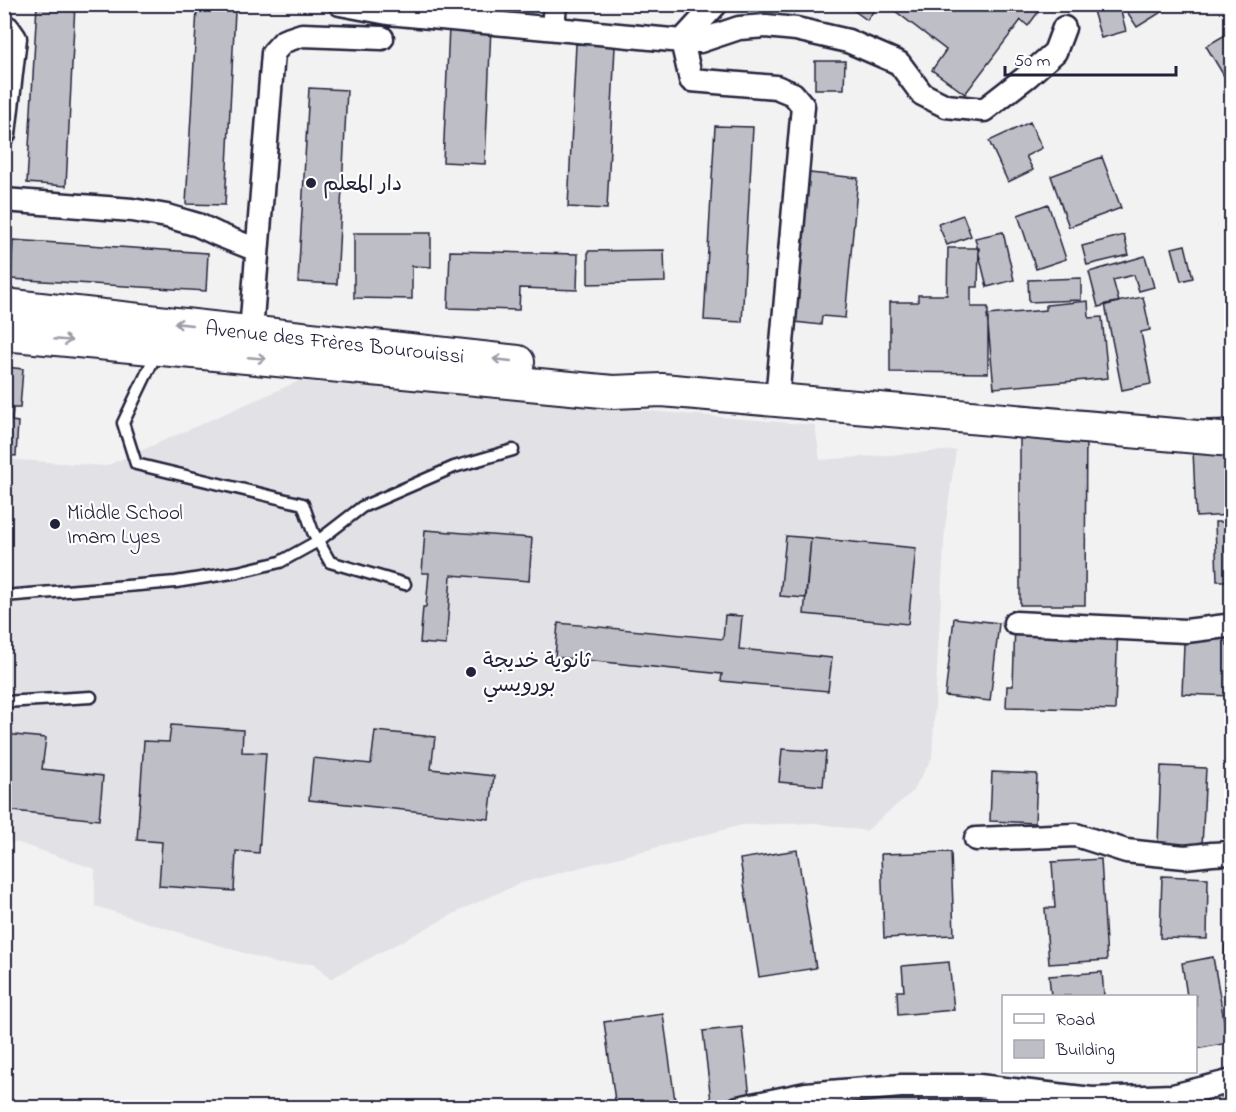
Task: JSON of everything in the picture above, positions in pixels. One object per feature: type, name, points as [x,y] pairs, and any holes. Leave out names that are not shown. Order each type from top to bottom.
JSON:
[{"type":"main road","name":"Avenue des Frères Bourouissi","points":[[4,305],[623,374],[662,390]]},
{"type":"main road","points":[[4,334],[613,392],[662,390],[1232,440]]},
{"type":"street","points":[[340,4],[388,13],[682,41],[700,41],[739,28],[766,26],[796,29],[848,41],[899,63],[922,94],[946,106],[984,110],[1055,52],[1064,28]]},
{"type":"street","points":[[553,28],[555,4]]},
{"type":"street","points":[[682,41],[716,4]]},
{"type":"street","points":[[4,29],[8,28],[15,38],[4,134]]},
{"type":"street","points":[[250,332],[273,53],[284,41],[302,35],[382,38]]},
{"type":"street","points":[[682,41],[691,80],[776,87],[793,94],[803,106],[777,400]]},
{"type":"street","points":[[4,200],[132,210],[167,216],[198,225],[257,250]]},
{"type":"street","points":[[1015,622],[1186,631],[1232,624]]},
{"type":"street","points":[[976,839],[1076,835],[1126,850],[1164,855],[1185,857],[1232,853]]},
{"type":"street","points":[[738,1107],[806,1094],[901,1086],[979,1086],[1092,1099],[1173,1096],[1232,1081]]},
{"type":"lane","points":[[158,349],[123,423],[136,464],[303,504],[318,541],[330,562],[405,585]]},
{"type":"lane","points":[[4,596],[176,582],[238,572],[280,562],[318,541],[362,507],[454,467],[513,450]]},
{"type":"lane","points":[[4,702],[91,697]]},
{"type":"shaded area","name":"ثانوية خديجة بورويسي","points":[[299,381],[815,425],[820,460],[956,450],[945,528],[932,758],[912,792],[866,831],[815,823],[742,825],[521,883],[463,909],[330,979],[314,963],[279,964],[95,906],[95,869],[19,843],[5,842],[4,459],[106,466]]},
{"type":"building","points":[[37,4],[75,4],[66,186],[27,183]]},
{"type":"building","points":[[450,4],[492,4],[485,164],[443,162]]},
{"type":"building","points":[[845,4],[879,4],[867,20]]},
{"type":"building","points":[[886,4],[1044,4],[1028,26],[1021,20],[965,94],[932,70],[946,50]]},
{"type":"building","points":[[1091,4],[1119,4],[1126,31],[1101,38]]},
{"type":"building","points":[[1122,4],[1166,4],[1168,8],[1137,27]]},
{"type":"building","points":[[197,9],[235,11],[225,205],[186,204]]},
{"type":"building","points":[[1232,31],[1232,89],[1206,46]]},
{"type":"building","points":[[576,44],[615,46],[607,209],[568,207]]},
{"type":"building","points":[[815,61],[845,61],[844,89],[815,89]]},
{"type":"building","points":[[309,88],[347,90],[337,284],[298,282]]},
{"type":"building","points":[[1030,122],[1042,148],[1026,156],[1033,170],[1008,182],[989,141]]},
{"type":"building","points":[[715,126],[753,127],[742,322],[704,320]]},
{"type":"building","points":[[1102,157],[1121,208],[1069,227],[1051,176]]},
{"type":"building","points":[[800,172],[858,178],[845,318],[822,316],[821,325],[786,321]]},
{"type":"building","points":[[1048,204],[1066,259],[1036,269],[1018,215]]},
{"type":"building","points":[[963,215],[971,236],[947,245],[938,224]]},
{"type":"building","points":[[1003,232],[1014,280],[987,287],[975,238]]},
{"type":"building","points":[[354,233],[431,233],[431,267],[412,266],[412,299],[354,298]]},
{"type":"building","points":[[1124,235],[1129,255],[1087,265],[1082,246]]},
{"type":"building","points":[[13,240],[208,253],[206,291],[11,279]]},
{"type":"building","points":[[1185,245],[1193,278],[1181,281],[1172,248]]},
{"type":"building","points":[[948,248],[979,248],[978,287],[971,287],[971,307],[988,307],[988,373],[890,372],[890,302],[918,302],[918,295],[947,295]]},
{"type":"building","points":[[664,250],[665,282],[588,284],[588,251]]},
{"type":"building","points":[[450,251],[578,254],[577,290],[520,288],[519,310],[448,308]]},
{"type":"building","points":[[1145,256],[1154,287],[1139,291],[1134,275],[1113,280],[1119,302],[1098,307],[1089,272]]},
{"type":"building","points":[[1081,278],[1081,300],[1029,302],[1028,280]]},
{"type":"building","points":[[1143,297],[1150,330],[1141,332],[1151,384],[1122,390],[1105,304]]},
{"type":"building","points":[[1088,301],[1089,318],[1102,317],[1108,378],[994,388],[987,315],[1046,310],[1046,305]]},
{"type":"building","points":[[4,361],[6,361],[6,367],[23,369],[20,408],[13,408],[12,421],[18,422],[16,456],[4,455]]},
{"type":"building","points":[[1020,414],[1086,414],[1085,605],[1020,605]]},
{"type":"building","points":[[1232,419],[1232,515],[1196,517],[1192,428],[1204,428],[1204,420]]},
{"type":"building","points":[[1215,522],[1232,522],[1232,581],[1217,581]]},
{"type":"building","points":[[425,530],[532,538],[529,581],[451,575],[446,645],[420,643],[429,573],[422,573]]},
{"type":"building","points":[[786,536],[811,538],[806,598],[780,596]]},
{"type":"building","points":[[811,538],[916,548],[908,624],[804,614]]},
{"type":"building","points":[[725,615],[742,616],[739,649],[832,658],[828,691],[721,681],[722,674],[555,657],[558,623],[723,639]]},
{"type":"building","points":[[954,618],[999,623],[990,701],[945,696]]},
{"type":"building","points":[[1185,619],[1228,621],[1227,645],[1232,645],[1232,696],[1182,694]]},
{"type":"building","points":[[1015,622],[1118,624],[1115,710],[1006,707],[1007,686],[1013,686]]},
{"type":"building","points":[[171,725],[243,730],[242,752],[266,753],[259,853],[236,851],[234,891],[159,886],[162,842],[137,840],[144,741],[169,742]]},
{"type":"building","points":[[375,731],[435,737],[431,769],[494,776],[489,819],[309,800],[313,758],[371,764]]},
{"type":"building","points":[[4,734],[46,738],[42,769],[103,776],[99,820],[4,810]]},
{"type":"building","points":[[782,749],[826,752],[823,786],[779,782]]},
{"type":"building","points":[[1161,766],[1206,768],[1202,846],[1158,844]]},
{"type":"building","points":[[992,772],[1037,774],[1035,823],[990,821]]},
{"type":"building","points":[[797,850],[816,968],[759,977],[740,859]]},
{"type":"building","points":[[951,852],[954,935],[884,938],[881,854]]},
{"type":"building","points":[[1101,859],[1107,960],[1049,964],[1045,908],[1055,908],[1052,862]]},
{"type":"building","points":[[1162,876],[1208,878],[1207,939],[1160,938]]},
{"type":"building","points":[[1229,883],[1232,883],[1232,963],[1225,963],[1225,945],[1229,945]]},
{"type":"building","points":[[1213,957],[1228,1043],[1197,1049],[1197,995],[1187,995],[1182,963]]},
{"type":"building","points":[[949,962],[954,1010],[898,1015],[897,991],[904,991],[902,966]]},
{"type":"building","points":[[1102,972],[1104,995],[1051,995],[1049,976]]},
{"type":"building","points":[[663,1014],[676,1108],[616,1108],[604,1022]]},
{"type":"building","points":[[742,1027],[750,1097],[711,1101],[703,1031]]},
{"type":"building","points":[[918,1091],[919,1108],[850,1108],[849,1096]]},
{"type":"place","name":"دار المعلم","points":[[311,183]]},
{"type":"place","name":"Middle School Imam Lyes","points":[[55,524]]},
{"type":"place","name":"ثانوية خديجة بورويسي","points":[[471,672]]}]
